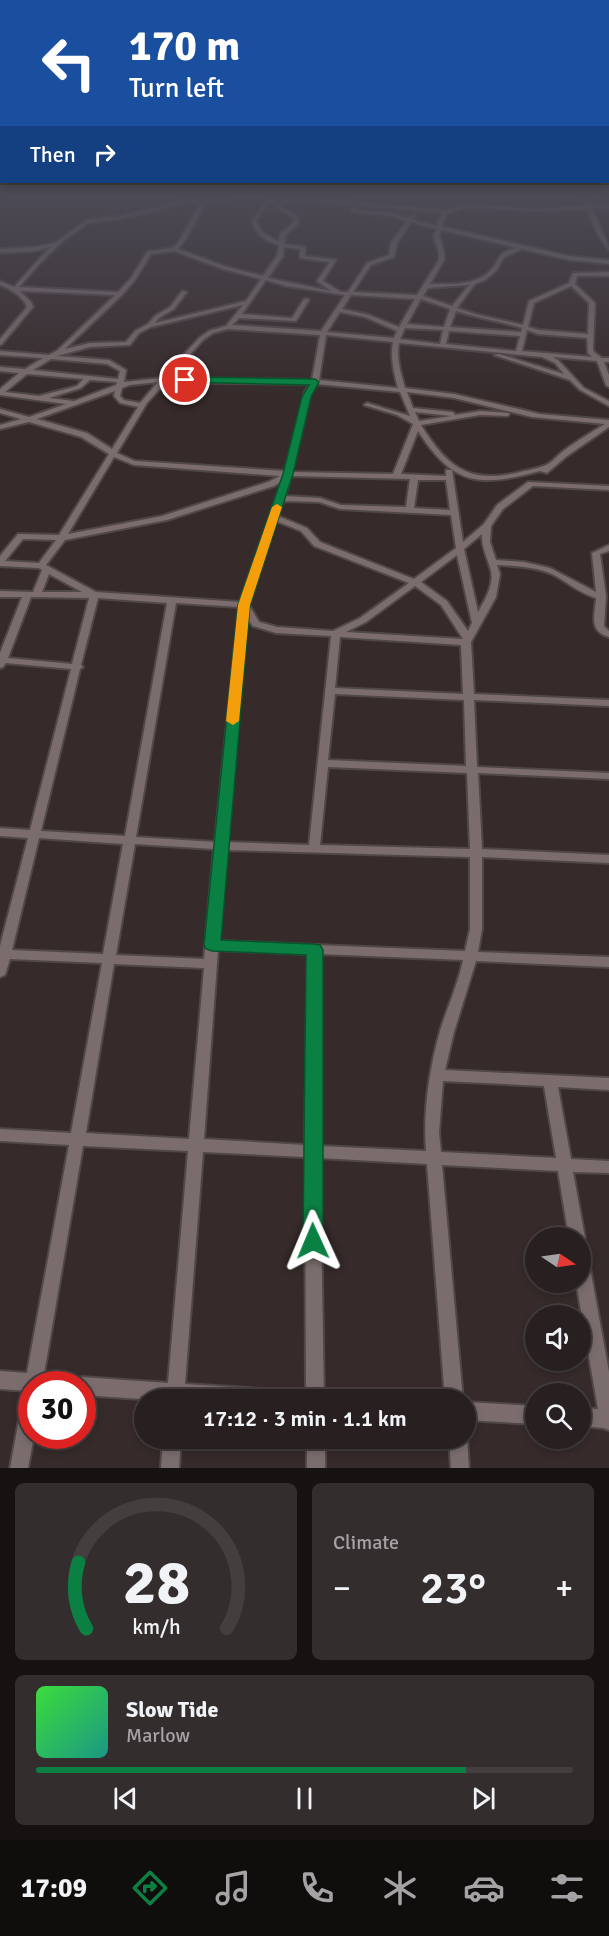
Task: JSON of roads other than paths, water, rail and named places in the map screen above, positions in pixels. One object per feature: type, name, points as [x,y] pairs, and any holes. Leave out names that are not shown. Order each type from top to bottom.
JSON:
[{"type":"street","points":[[15,289],[38,263]]},
{"type":"street","points":[[55,356],[120,294],[143,263]]},
{"type":"street","points":[[215,263],[264,279],[348,296],[420,297],[523,331]]},
{"type":"street","points":[[228,327],[249,302],[275,263]]},
{"type":"street","points":[[333,263],[321,281],[339,294]]},
{"type":"street","points":[[176,1389],[220,846],[244,605],[288,474],[306,397],[315,382],[322,333],[369,264],[373,263]]},
{"type":"street","points":[[439,263],[402,328],[395,349],[403,390],[417,423],[448,466],[464,475],[491,479],[548,467]]},
{"type":"street","points":[[426,286],[463,285],[473,282],[489,274],[496,263]]},
{"type":"street","points":[[595,263],[609,267]]},
{"type":"street","points":[[519,352],[531,302],[572,284],[575,274],[609,274]]},
{"type":"street","points":[[443,346],[446,329],[454,309],[468,293],[473,282]]},
{"type":"street","points":[[0,283],[15,289],[120,294]]},
{"type":"street","points":[[572,284],[592,303],[591,353],[600,359],[609,385]]},
{"type":"street","points":[[8,354],[0,343],[30,307],[15,289]]},
{"type":"street","points":[[149,326],[157,317],[172,308],[184,292]]},
{"type":"street","points":[[285,331],[306,300]]},
{"type":"street","points":[[0,393],[27,371],[55,356],[90,345],[128,344],[137,332],[149,326],[249,302]]},
{"type":"street","points":[[338,310],[367,316],[402,328],[523,331],[591,336]]},
{"type":"street","points":[[238,316],[294,320]]},
{"type":"street","points":[[78,667],[1,663],[44,567],[141,405],[206,335],[228,327],[322,333],[472,349],[609,360]]},
{"type":"street","points":[[472,349],[571,378]]},
{"type":"street","points":[[0,353],[109,362],[123,370],[117,396],[122,402],[141,405]]},
{"type":"street","points":[[536,353],[557,362],[582,389],[609,404]]},
{"type":"street","points":[[0,362],[8,354]]},
{"type":"street","points":[[0,369],[88,378],[121,384]]},
{"type":"street","points":[[79,387],[88,378]]},
{"type":"street","points":[[0,427],[76,404],[121,384],[163,380],[315,382],[403,390],[454,396],[537,415],[606,426]]},
{"type":"street","points":[[40,399],[79,387],[109,391]]},
{"type":"street","points":[[0,393],[76,404]]},
{"type":"street","points":[[367,405],[399,414],[417,423],[497,413],[537,415]]},
{"type":"street","points":[[411,410],[467,415]]},
{"type":"street","points":[[0,411],[84,435],[134,463],[288,474],[450,478]]},
{"type":"street","points":[[396,477],[417,423]]},
{"type":"street","points":[[606,426],[609,437]]},
{"type":"street","points":[[336,633],[363,620],[460,549],[487,526],[500,507],[548,467],[606,426]]},
{"type":"street","points":[[448,466],[460,549],[476,623]]},
{"type":"street","points":[[0,562],[21,536],[62,538],[164,518],[271,484],[288,474]]},
{"type":"street","points":[[410,510],[414,477]]},
{"type":"street","points":[[531,483],[609,488]]},
{"type":"street","points":[[280,498],[320,500],[340,507],[454,513]]},
{"type":"street","points":[[274,517],[310,532],[317,543],[415,582],[444,603],[467,640],[476,853],[476,929],[471,956],[447,1032],[437,1075],[432,1133],[453,1389]]},
{"type":"street","points":[[467,640],[490,597],[495,582],[496,574],[486,542],[487,526]]},
{"type":"street","points":[[609,548],[596,553],[601,596],[599,626],[603,632],[609,633]]},
{"type":"street","points":[[0,562],[44,567],[94,595]]},
{"type":"street","points":[[493,562],[511,562],[548,570],[565,578],[579,589],[601,596]]},
{"type":"street","points":[[0,594],[94,595],[244,605]]},
{"type":"street","points":[[0,972],[2,954],[78,667],[94,595]]},
{"type":"street","points":[[36,1371],[172,600]]},
{"type":"street","points":[[244,605],[256,624],[265,627],[467,640]]},
{"type":"street","points":[[314,848],[336,633]]},
{"type":"street","points":[[330,691],[609,703]]},
{"type":"street","points":[[322,763],[609,776]]},
{"type":"street","points":[[0,832],[220,846],[609,859]]},
{"type":"street","points":[[212,945],[609,962]]},
{"type":"street","points":[[314,950],[312,1151],[315,1389]]},
{"type":"street","points":[[2,954],[211,964]]},
{"type":"street","points":[[437,1075],[609,1084]]},
{"type":"street","points":[[550,1081],[575,1227]]},
{"type":"street","points":[[0,1135],[609,1167]]},
{"type":"street","points":[[586,1293],[609,1420],[591,1418]]},
{"type":"street","points":[[0,1380],[18,1384]]},
{"type":"street","points":[[96,1388],[134,1392]]},
{"type":"street","points":[[476,1412],[525,1414]]},
{"type":"street","points":[[19,1468],[22,1449]]},
{"type":"street","points":[[170,1468],[171,1449]]},
{"type":"street","points":[[316,1449],[316,1468]]},
{"type":"street","points":[[459,1449],[460,1468]]}]
